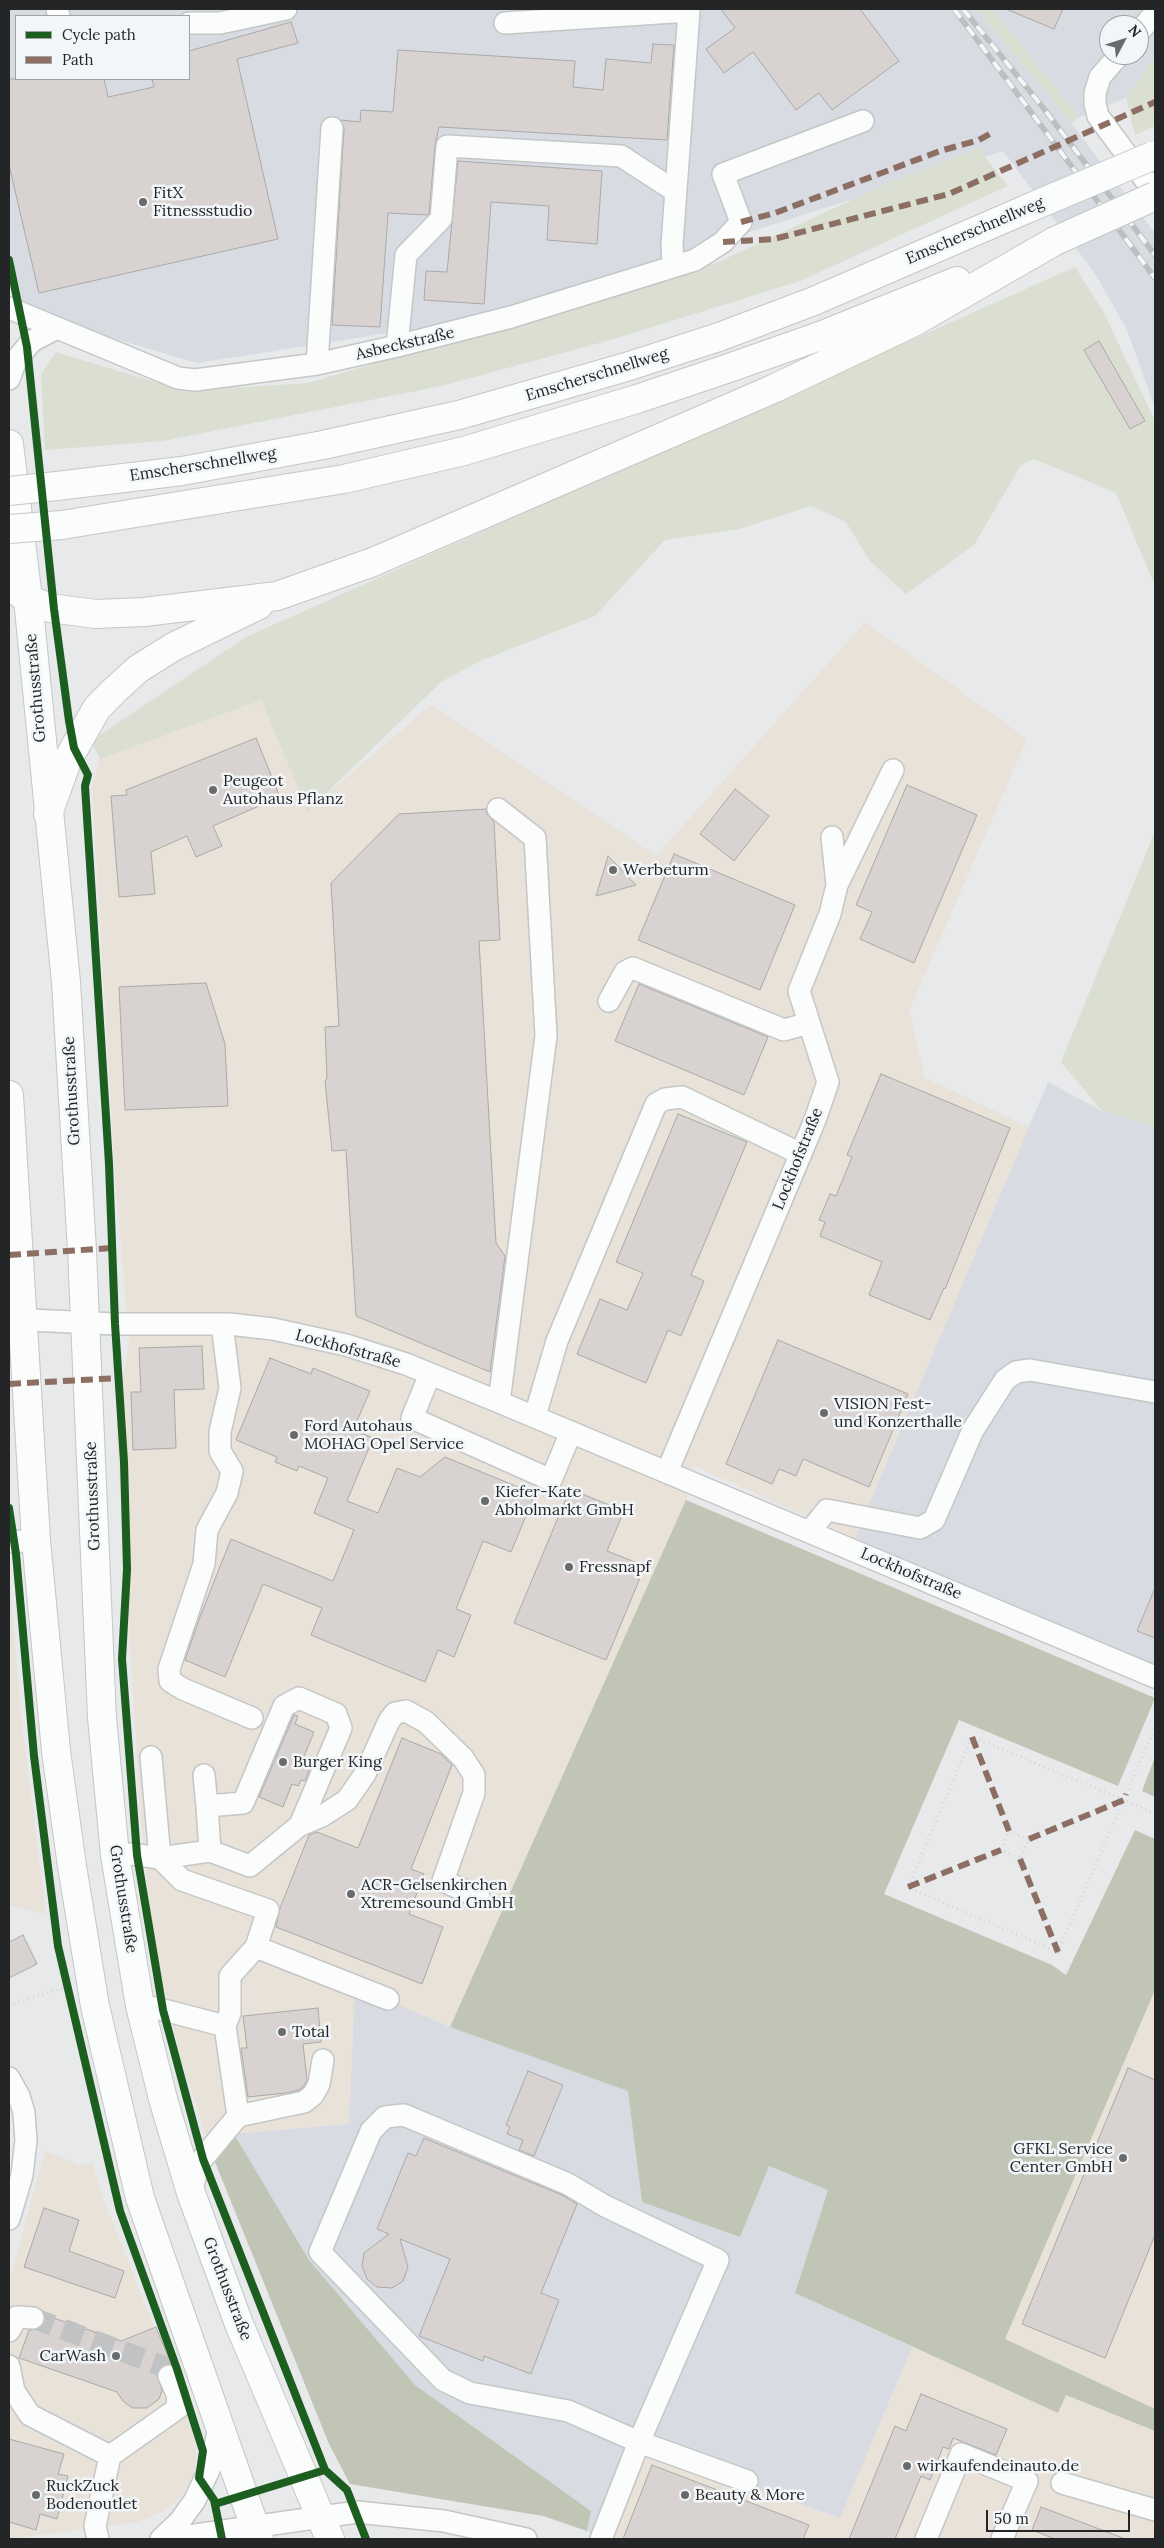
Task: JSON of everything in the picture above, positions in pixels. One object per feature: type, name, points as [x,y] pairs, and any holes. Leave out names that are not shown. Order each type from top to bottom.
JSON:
[{"type":"main road","name":"Emscherschnellweg","points":[[9,491],[182,471],[323,445],[459,415],[617,370],[719,337],[814,302],[1029,208],[1154,156]]},
{"type":"main road","name":"Emscherschnellweg","points":[[9,530],[62,524],[334,480],[464,451],[637,399],[801,343],[1055,241],[1155,194]]},
{"type":"main road","points":[[48,814],[67,761],[97,708],[138,669],[172,647],[277,596],[374,562],[773,389],[912,323],[1055,241]]},
{"type":"main road","name":"Grothusstraße","points":[[9,444],[18,592],[48,814],[66,982],[85,1322],[102,1718],[115,1855],[140,2006],[162,2099],[190,2193],[239,2324],[326,2528]]},
{"type":"main road","points":[[18,592],[50,608],[96,614],[144,612],[277,596]]},
{"type":"main road","points":[[9,1096],[15,1319],[56,1751],[72,1866],[95,2006],[140,2198],[257,2534]]},
{"type":"street","points":[[190,23],[220,23],[286,9]]},
{"type":"street","points":[[505,23],[689,11],[672,245],[674,265]]},
{"type":"street","points":[[1110,65],[1100,77],[1095,93],[1098,116],[1155,194]]},
{"type":"street","name":"Asbeckstraße","points":[[9,308],[178,378],[195,380],[317,364],[511,318],[674,265],[695,260],[723,242],[741,222],[723,174],[863,121]]},
{"type":"street","points":[[317,364],[332,128]]},
{"type":"street","points":[[397,346],[406,255],[441,219],[447,146],[621,156],[676,191]]},
{"type":"street","points":[[9,379],[16,360],[32,341],[57,328]]},
{"type":"street","points":[[837,886],[893,770]]},
{"type":"street","points":[[498,809],[535,838],[546,1036],[500,1402]]},
{"type":"street","name":"Lockhofstraße","points":[[667,1472],[800,1154],[828,1082],[799,991],[830,914],[837,886],[832,837]]},
{"type":"street","points":[[609,1001],[625,972],[633,968],[784,1030],[809,1023]]},
{"type":"street","points":[[535,1416],[557,1341],[656,1104],[665,1099],[682,1097],[800,1154]]},
{"type":"street","name":"Lockhofstraße","points":[[15,1319],[222,1324],[273,1329],[346,1345],[430,1374],[535,1416],[1155,1677]]},
{"type":"street","points":[[222,1324],[230,1388],[220,1432],[220,1451],[232,1470],[227,1493],[207,1530],[204,1564],[169,1669],[170,1681],[183,1689],[252,1718]]},
{"type":"street","points":[[810,1531],[827,1510],[920,1528],[934,1520],[973,1430],[1005,1380],[1016,1372],[1030,1370],[1155,1392]]},
{"type":"street","points":[[430,1374],[412,1418],[551,1480],[571,1432]]},
{"type":"street","points":[[9,1542],[36,1540]]},
{"type":"street","points":[[207,1806],[244,1803],[284,1706],[299,1698],[336,1714],[341,1728],[300,1825]]},
{"type":"street","points":[[115,1855],[131,1854],[160,1858],[210,1851],[250,1866],[300,1825],[322,1816],[346,1800],[365,1774],[389,1721],[395,1713],[406,1711],[426,1722],[463,1758],[474,1776],[474,1793],[443,1881],[479,1897]]},
{"type":"street","points":[[151,1757],[160,1858],[182,1880],[268,1910],[256,1947],[230,1976],[230,2013],[225,2026],[238,2116]]},
{"type":"street","points":[[204,1775],[210,1851]]},
{"type":"street","points":[[256,1947],[388,1999]]},
{"type":"street","points":[[140,2006],[156,2008],[225,2026]]},
{"type":"street","points":[[190,2193],[199,2163],[238,2116],[304,2102],[313,2095],[319,2084],[323,2060]]},
{"type":"street","points":[[9,2078],[19,2096],[24,2113],[26,2140],[22,2175],[9,2219]]},
{"type":"street","points":[[601,2539],[639,2442],[718,2260],[605,2206],[568,2184],[404,2115],[385,2118],[371,2131],[320,2252],[442,2380],[470,2393],[568,2412],[639,2442],[747,2481]]},
{"type":"street","points":[[9,2331],[17,2317],[33,2318]]},
{"type":"street","points":[[9,2366],[14,2391],[30,2415],[110,2456]]},
{"type":"street","points":[[98,2539],[95,2526],[110,2456],[178,2408],[177,2394],[169,2376]]},
{"type":"street","points":[[161,2539],[180,2521],[195,2500],[212,2463],[219,2425]]},
{"type":"street","points":[[926,2539],[961,2454],[1027,2481],[1002,2539]]},
{"type":"street","points":[[1062,2483],[1155,2510]]},
{"type":"street","points":[[167,2539],[326,2528],[357,2512],[444,2521],[526,2539]]},
{"type":"path","points":[[1126,1794],[1155,1726]]},
{"type":"path","points":[[1124,1800],[1058,1952],[908,1886],[972,1737],[1124,1800],[1155,1814]]},
{"type":"path","points":[[1009,1831],[1029,1839],[1020,1859],[1001,1850],[1009,1831]]},
{"type":"path","points":[[9,2004],[67,1987]]},
{"type":"shaded area","points":[[9,9],[977,9],[1071,123],[1155,233],[1155,408],[1127,330],[1096,275],[1003,151],[518,306],[414,329],[197,363],[24,312],[9,258]]},
{"type":"shaded area","points":[[977,9],[993,9],[1080,117],[1071,123]]},
{"type":"shaded area","points":[[993,9],[1155,9],[1155,56],[1149,65],[1149,15],[1099,15],[1099,65],[1149,65],[1126,98],[1080,117]]},
{"type":"shaded area","points":[[1155,56],[1155,126],[1135,135],[1126,98]]},
{"type":"shaded area","points":[[978,148],[1008,186],[800,281],[614,339],[441,386],[163,441],[45,450],[41,374],[56,352],[184,391],[308,383],[716,263],[884,185]]},
{"type":"shaded area","points":[[1075,267],[1103,311],[1155,421],[1155,586],[1116,493],[1034,459],[1021,465],[974,545],[906,594],[870,561],[846,522],[811,506],[739,529],[665,540],[595,616],[482,660],[441,682],[308,811],[261,700],[100,759],[91,741],[246,637]]},
{"type":"shaded area","points":[[865,622],[1027,739],[909,1010],[925,1078],[1029,1127],[855,1538],[692,1465],[686,1500],[450,2027],[355,1986],[349,2124],[234,2134],[215,2162],[181,2059],[156,1956],[142,1834],[116,1427],[129,1342],[115,1173],[92,788],[100,759],[261,700],[308,810],[431,705],[656,856]]},
{"type":"shaded area","points":[[1155,831],[1155,1127],[1102,1111],[1061,1062]]},
{"type":"shaded area","points":[[1048,1082],[1102,1111],[1155,1127],[1155,1667],[855,1538]]},
{"type":"shaded area","points":[[9,1571],[21,1717],[46,1914],[9,1905]]},
{"type":"shaded area","points":[[355,1986],[450,2027],[629,2091],[642,2203],[769,2166],[828,2190],[795,2293],[912,2347],[840,2518],[646,2449],[599,2539],[587,2531],[591,2511],[415,2385],[309,2260],[234,2134],[349,2124]]},
{"type":"shaded area","name":"GFKL Service Center GmbH","points":[[1155,1990],[1155,2409],[1005,2339]]},
{"type":"shaded area","points":[[45,2151],[82,2166],[92,2162],[102,2195],[192,2424],[197,2455],[194,2472],[186,2490],[176,2502],[163,2511],[138,2522],[9,2539],[9,2282]]},
{"type":"shaded area","points":[[912,2347],[1058,2413],[1066,2395],[1155,2431],[1155,2539],[612,2539],[646,2449],[840,2518]]},
{"type":"green space","points":[[686,1500],[1155,1698],[1118,1786],[959,1720],[884,1894],[1052,1965],[1066,1975],[1135,1830],[1155,1839],[1155,1990],[1005,2339],[1155,2409],[1155,2431],[1066,2395],[1058,2413],[795,2293],[828,2190],[769,2166],[740,2237],[642,2202],[628,2091],[450,2027]]},
{"type":"green space","points":[[1155,1757],[1155,1797],[1142,1791]]},
{"type":"green space","points":[[234,2134],[309,2260],[415,2385],[591,2511],[587,2531],[543,2516],[350,2484],[329,2444],[215,2162]]},
{"type":"building","points":[[721,9],[860,9],[899,61],[832,110],[819,93],[796,110],[753,52],[724,73],[706,49],[735,28]]},
{"type":"building","points":[[1006,9],[1063,9],[1054,29]]},
{"type":"building","name":"FitX Fitnessstudio","points":[[291,22],[298,43],[237,59],[278,239],[39,293],[9,165],[9,79],[104,80],[108,97],[154,87],[152,80],[190,80],[190,51]]},
{"type":"building","points":[[653,44],[674,45],[667,140],[439,127],[435,145],[429,214],[388,213],[380,327],[332,325],[344,129],[341,120],[360,122],[361,110],[393,112],[398,50],[575,61],[573,87],[603,90],[606,59],[651,63]]},
{"type":"building","points":[[458,161],[602,171],[597,244],[547,240],[549,206],[491,202],[484,304],[424,300],[426,271],[447,272]]},
{"type":"building","points":[[1099,341],[1145,421],[1130,429],[1084,350]]},
{"type":"building","name":"Peugeot Autohaus Pflanz","points":[[256,738],[280,797],[213,826],[222,846],[196,857],[187,836],[151,852],[155,894],[119,897],[111,796],[127,795],[126,790]]},
{"type":"building","points":[[907,785],[977,815],[914,963],[860,939],[872,912],[856,905]]},
{"type":"building","points":[[735,789],[769,816],[734,861],[700,834]]},
{"type":"building","points":[[486,809],[487,814],[494,822],[500,940],[479,941],[496,1243],[505,1256],[490,1372],[356,1316],[346,1150],[332,1151],[325,1081],[327,1078],[325,1027],[339,1026],[331,883],[399,814]]},
{"type":"building","points":[[674,854],[795,905],[760,990],[638,940]]},
{"type":"building","name":"Werbeturm","points":[[608,856],[636,885],[596,896]]},
{"type":"building","points":[[206,983],[225,1044],[228,1106],[125,1110],[119,987]]},
{"type":"building","points":[[639,984],[768,1037],[744,1095],[615,1041]]},
{"type":"building","points":[[881,1074],[1010,1128],[945,1289],[930,1320],[869,1295],[882,1262],[820,1236],[825,1222],[819,1220],[830,1194],[836,1196],[852,1157],[847,1155]]},
{"type":"building","points":[[678,1114],[747,1142],[691,1275],[704,1281],[681,1336],[668,1330],[646,1383],[577,1354],[600,1299],[627,1310],[643,1273],[616,1262]]},
{"type":"building","name":"VISION Fest- und Konzerthalle","points":[[778,1340],[908,1394],[869,1487],[803,1459],[796,1476],[779,1469],[772,1484],[726,1464]]},
{"type":"building","points":[[202,1346],[204,1389],[174,1390],[176,1448],[133,1450],[131,1392],[141,1392],[139,1348]]},
{"type":"building","points":[[270,1358],[311,1374],[313,1368],[370,1391],[353,1430],[373,1438],[347,1501],[378,1513],[397,1468],[420,1477],[445,1457],[535,1494],[511,1552],[483,1541],[456,1609],[471,1615],[454,1657],[438,1650],[425,1682],[311,1635],[322,1608],[263,1584],[225,1677],[185,1660],[231,1539],[333,1581],[354,1530],[314,1513],[328,1478],[299,1466],[297,1471],[275,1462],[277,1457],[236,1440]]},
{"type":"building","name":"Fressnapf","points":[[570,1489],[624,1511],[607,1551],[645,1566],[606,1660],[514,1623]]},
{"type":"building","points":[[1155,1588],[1155,1638],[1137,1631]]},
{"type":"building","name":"Burger King","points":[[294,1715],[298,1716],[295,1724],[314,1732],[302,1761],[311,1765],[305,1781],[301,1780],[298,1786],[292,1784],[283,1807],[259,1797]]},
{"type":"building","points":[[402,1738],[441,1754],[452,1765],[411,1869],[424,1874],[409,1914],[443,1927],[422,1984],[276,1927],[280,1908],[309,1835],[317,1832],[358,1848]]},
{"type":"building","points":[[23,1935],[37,1964],[9,1978],[9,1942]]},
{"type":"building","points":[[318,2008],[321,2042],[303,2044],[307,2080],[303,2087],[286,2093],[248,2097],[241,2048],[247,2048],[243,2016]]},
{"type":"building","name":"GFKL Service Center GmbH","points":[[1128,2068],[1155,2080],[1155,2235],[1105,2358],[1022,2324]]},
{"type":"building","points":[[528,2071],[563,2085],[534,2156],[519,2150],[523,2140],[507,2134],[510,2127],[506,2125]]},
{"type":"building","points":[[424,2138],[562,2195],[577,2204],[541,2293],[559,2300],[531,2374],[484,2356],[483,2361],[419,2336],[450,2259],[400,2239],[408,2267],[403,2281],[392,2288],[377,2287],[367,2279],[362,2266],[364,2253],[389,2234],[377,2229],[408,2153],[416,2156]]},
{"type":"building","points":[[44,2208],[79,2220],[69,2251],[124,2271],[115,2298],[24,2267]]},
{"type":"building","name":"CarWash","points":[[45,2315],[121,2341],[156,2327],[171,2364],[164,2365],[157,2374],[162,2391],[159,2399],[147,2408],[132,2408],[123,2401],[117,2392],[19,2358],[29,2330],[38,2329],[43,2325]]},
{"type":"building","name":"wirkaufendeinauto.de","points":[[921,2394],[1007,2429],[996,2455],[953,2438],[949,2449],[943,2447],[930,2480],[921,2476],[895,2539],[849,2539],[895,2426],[906,2431]]},
{"type":"building","name":"RuckZuck Bodenoutlet","points":[[9,2439],[64,2454],[58,2474],[68,2476],[57,2519],[40,2514],[36,2530],[9,2522]]},
{"type":"building","name":"Beauty & More","points":[[652,2465],[809,2525],[803,2539],[623,2539]]},
{"type":"building","points":[[1041,2507],[1123,2538],[1055,2539],[1032,2530]]},
{"type":"tunnel","points":[[33,2318],[162,2366],[169,2376]]},
{"type":"railway","points":[[954,9],[1155,278]]},
{"type":"railway","points":[[963,9],[1041,105],[1155,255]]},
{"type":"marked path","points":[[723,242],[774,239],[949,194],[1155,102]]},
{"type":"marked path","points":[[741,222],[775,213],[940,151],[979,140],[993,132]]},
{"type":"marked path","points":[[9,1255],[112,1248]]},
{"type":"marked path","points":[[9,1384],[119,1378]]},
{"type":"marked path","points":[[972,1737],[1009,1831]]},
{"type":"marked path","points":[[1029,1839],[1124,1800],[1126,1794]]},
{"type":"marked path","points":[[908,1887],[1001,1850]]},
{"type":"marked path","points":[[1020,1859],[1058,1952]]},
{"type":"cycle path","points":[[9,260],[27,347],[54,609],[69,721],[74,748],[88,775],[85,786],[109,1164],[115,1324],[124,1462],[127,1569],[122,1659],[137,1855],[163,2010],[203,2159],[325,2470],[347,2490],[366,2539]]},
{"type":"cycle path","points":[[9,1508],[16,1554],[34,1756],[58,1946],[120,2211],[177,2369],[203,2451],[199,2478],[214,2500],[222,2539]]},
{"type":"cycle path","points":[[215,2504],[325,2470]]},
{"type":"place","name":"FitX Fitnessstudio","points":[[143,202]]},
{"type":"place","name":"Peugeot Autohaus Pflanz","points":[[213,790]]},
{"type":"place","name":"Werbeturm","points":[[613,870]]},
{"type":"place","name":"VISION Fest- und Konzerthalle","points":[[824,1413]]},
{"type":"place","name":"Ford Autohaus MOHAG Opel Service","points":[[294,1435]]},
{"type":"place","name":"Kiefer-Kate Abholmarkt GmbH","points":[[485,1501]]},
{"type":"place","name":"Fressnapf","points":[[569,1567]]},
{"type":"place","name":"Burger King","points":[[283,1762]]},
{"type":"place","name":"ACR-Gelsenkirchen Xtremesound GmbH","points":[[351,1894]]},
{"type":"place","name":"Total","points":[[282,2032]]},
{"type":"place","name":"GFKL Service Center GmbH","points":[[1123,2158]]},
{"type":"place","name":"CarWash","points":[[116,2356]]},
{"type":"place","name":"wirkaufendeinauto.de","points":[[907,2466]]},
{"type":"place","name":"RuckZuck Bodenoutlet","points":[[36,2495]]},
{"type":"place","name":"Beauty & More","points":[[685,2495]]}]
